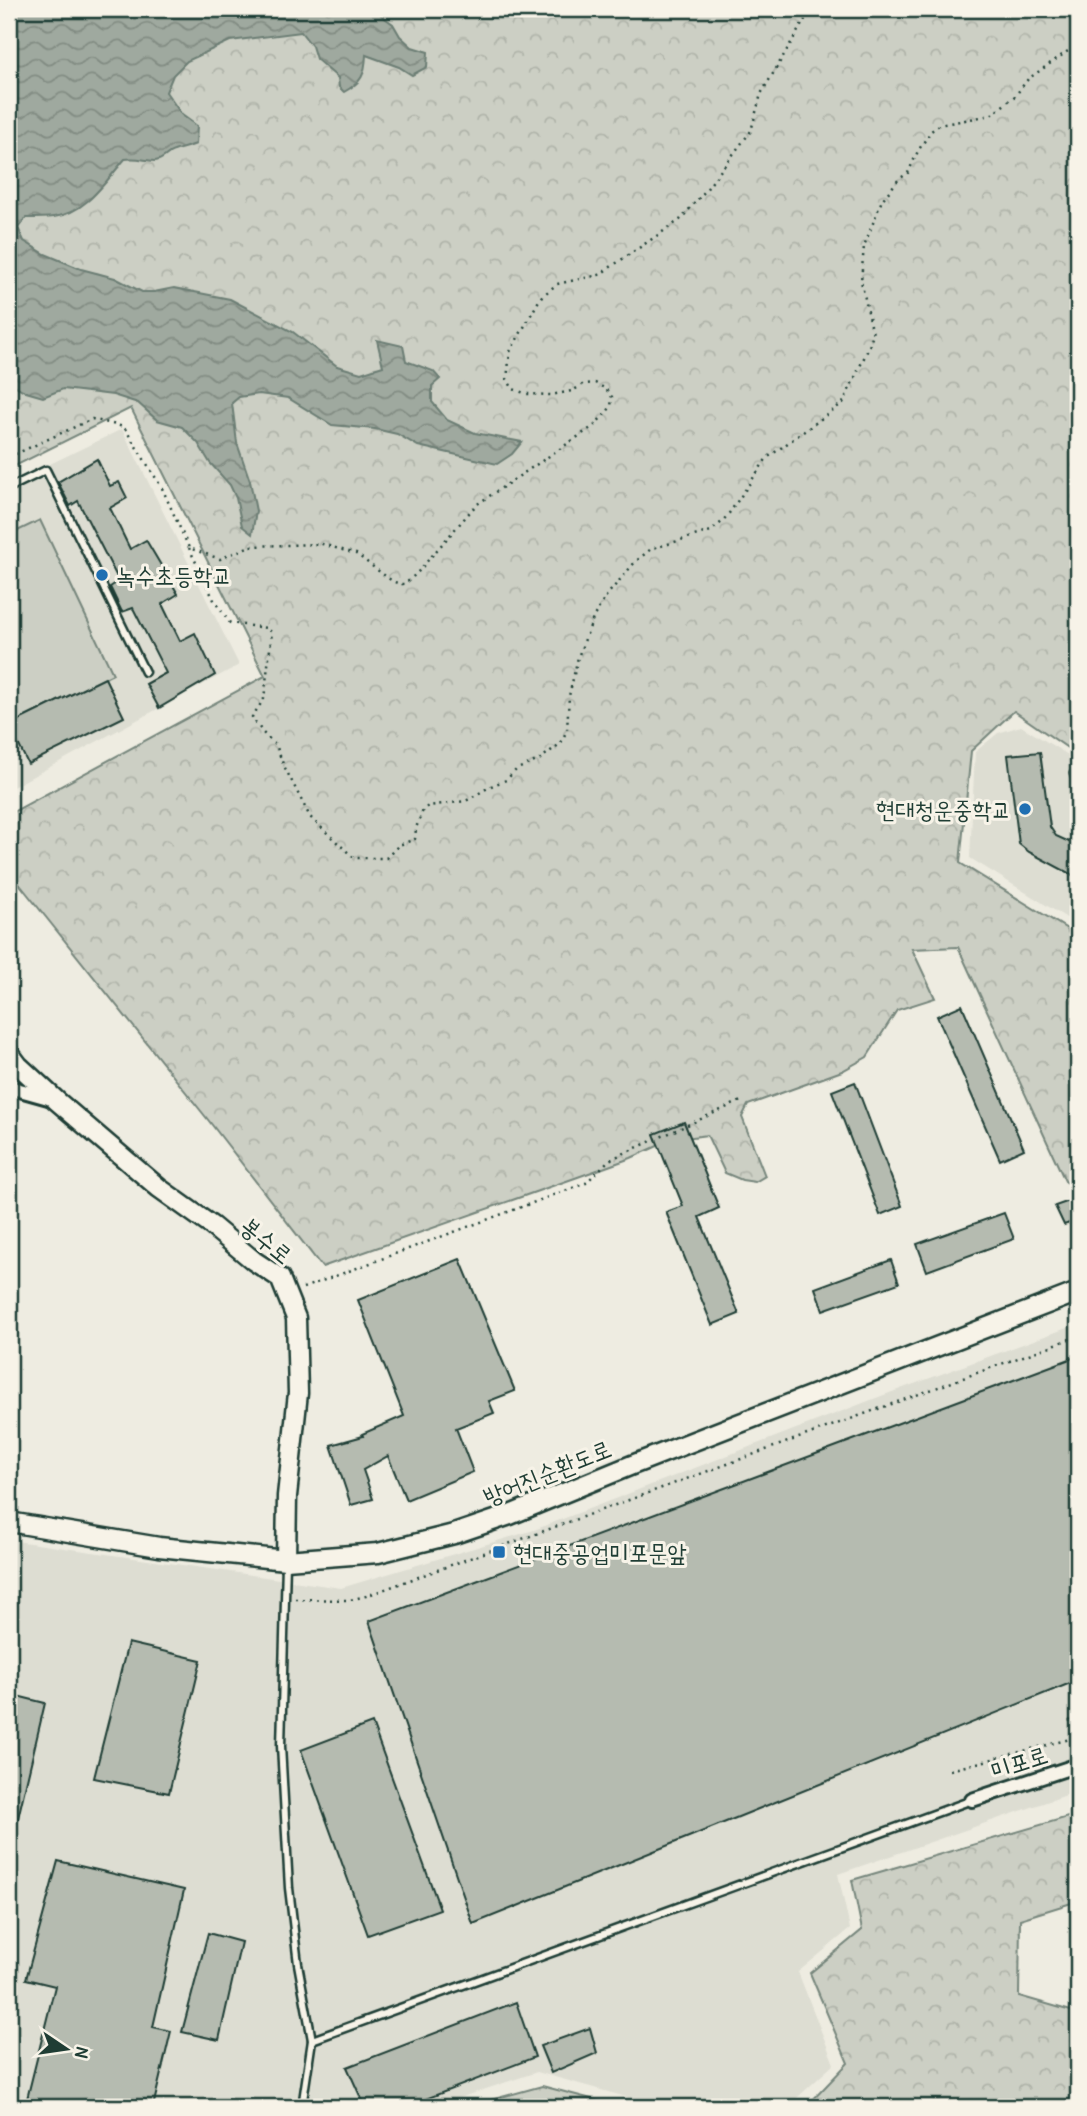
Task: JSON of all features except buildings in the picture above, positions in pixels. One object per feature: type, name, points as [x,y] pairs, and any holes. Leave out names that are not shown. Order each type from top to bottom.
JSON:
[{"type":"main road","name":"봉수로","points":[[9,1053],[18,1065],[57,1101],[159,1188],[280,1278],[296,1318],[298,1393],[287,1496],[286,1560]]},
{"type":"main road","name":"방어진순환도로","points":[[9,1522],[159,1547],[286,1560],[378,1553],[454,1534],[510,1516],[632,1465],[1078,1292]]},
{"type":"street","points":[[9,1087],[57,1101]]},
{"type":"street","name":"미포로","points":[[972,1800],[1078,1765]]},
{"type":"lane","points":[[9,488],[46,470],[145,672]]},
{"type":"lane","points":[[1078,772],[1074,774],[1078,785]]},
{"type":"lane","points":[[286,1560],[281,1746],[289,1888],[298,1965],[312,2040],[302,2107]]},
{"type":"lane","points":[[312,2040],[972,1800]]},
{"type":"path","points":[[189,548],[220,559],[250,546],[322,544],[356,554],[392,581],[405,584],[476,505],[594,426],[611,407],[612,397],[606,389],[595,383],[584,384],[572,391],[541,396],[518,392],[509,385],[508,359],[521,330],[548,290],[557,284],[599,275],[680,220],[751,131],[761,94],[808,14],[820,9]]},
{"type":"path","points":[[9,457],[92,418],[124,426],[162,488],[215,602],[230,623],[267,628],[272,632],[264,699],[252,717],[276,745],[310,817],[354,858],[386,858],[399,845],[415,839],[423,810],[428,806],[466,801],[506,780],[517,769],[539,760],[561,743],[567,730],[569,696],[578,657],[594,615],[607,595],[636,561],[651,550],[717,527],[768,458],[843,403],[873,334],[861,281],[864,246],[881,200],[899,179],[908,173],[931,131],[939,125],[991,115],[1015,96],[1028,79],[1078,44]]},
{"type":"path","points":[[287,1294],[586,1182],[609,1160],[741,1101]]},
{"type":"path","points":[[285,1599],[350,1600],[366,1596],[1078,1336]]},
{"type":"path","points":[[1069,1720],[1078,1726]]},
{"type":"path","points":[[950,1770],[1078,1737]]},
{"type":"shaded area","name":"녹수초등학교","points":[[122,429],[239,665],[9,789],[9,484]]},
{"type":"shaded area","name":"현대청운중학교","points":[[1021,726],[1078,761],[1078,925],[970,858],[975,752],[998,733]]},
{"type":"shaded area","points":[[1078,1324],[1078,1791],[838,1874],[850,1929],[798,1972],[834,2064],[787,2107],[662,2107],[537,2072],[432,2107],[9,2107],[9,1540],[341,1588],[534,1530],[884,1395]]},
{"type":"green space","points":[[9,9],[1078,9],[1078,741],[1072,751],[1014,711],[971,751],[960,863],[1067,929],[1078,958],[1078,1190],[1065,1181],[958,947],[912,949],[935,998],[897,1010],[867,1057],[842,1071],[748,1105],[742,1117],[765,1176],[755,1182],[725,1173],[707,1135],[671,1140],[631,1158],[322,1267],[9,871],[9,814],[265,676],[131,408],[9,469]]},
{"type":"green space","points":[[40,520],[113,674],[9,725],[9,535]]},
{"type":"green space","points":[[1078,1814],[1078,1901],[1020,1919],[1019,1996],[1078,2013],[1078,2107],[806,2107],[848,2063],[810,1973],[862,1930],[852,1880]]},
{"type":"green space","points":[[542,2086],[622,2107],[465,2107]]},
{"type":"water","points":[[9,9],[376,9],[412,47],[428,52],[427,67],[412,75],[399,67],[366,55],[361,77],[344,92],[339,87],[338,78],[316,59],[312,46],[301,32],[230,41],[187,61],[173,75],[166,92],[182,115],[197,126],[196,144],[171,152],[157,161],[125,159],[94,195],[76,209],[54,217],[26,218],[18,228],[24,241],[45,254],[81,269],[115,278],[142,292],[174,288],[230,299],[293,332],[337,366],[361,373],[383,366],[377,340],[403,346],[406,361],[433,371],[440,379],[432,386],[432,402],[447,420],[475,433],[522,442],[512,454],[497,464],[418,446],[397,434],[332,425],[288,398],[259,394],[239,397],[232,403],[237,443],[250,481],[256,511],[252,534],[242,526],[236,498],[230,485],[210,463],[198,443],[182,427],[157,420],[138,403],[113,395],[63,389],[43,397],[26,392],[9,382]]},
{"type":"place","name":"녹수초등학교","points":[[102,575]]},
{"type":"place","name":"현대청운중학교","points":[[1025,809]]},
{"type":"place","name":"현대중공업미포문앞","points":[[499,1552]]}]
